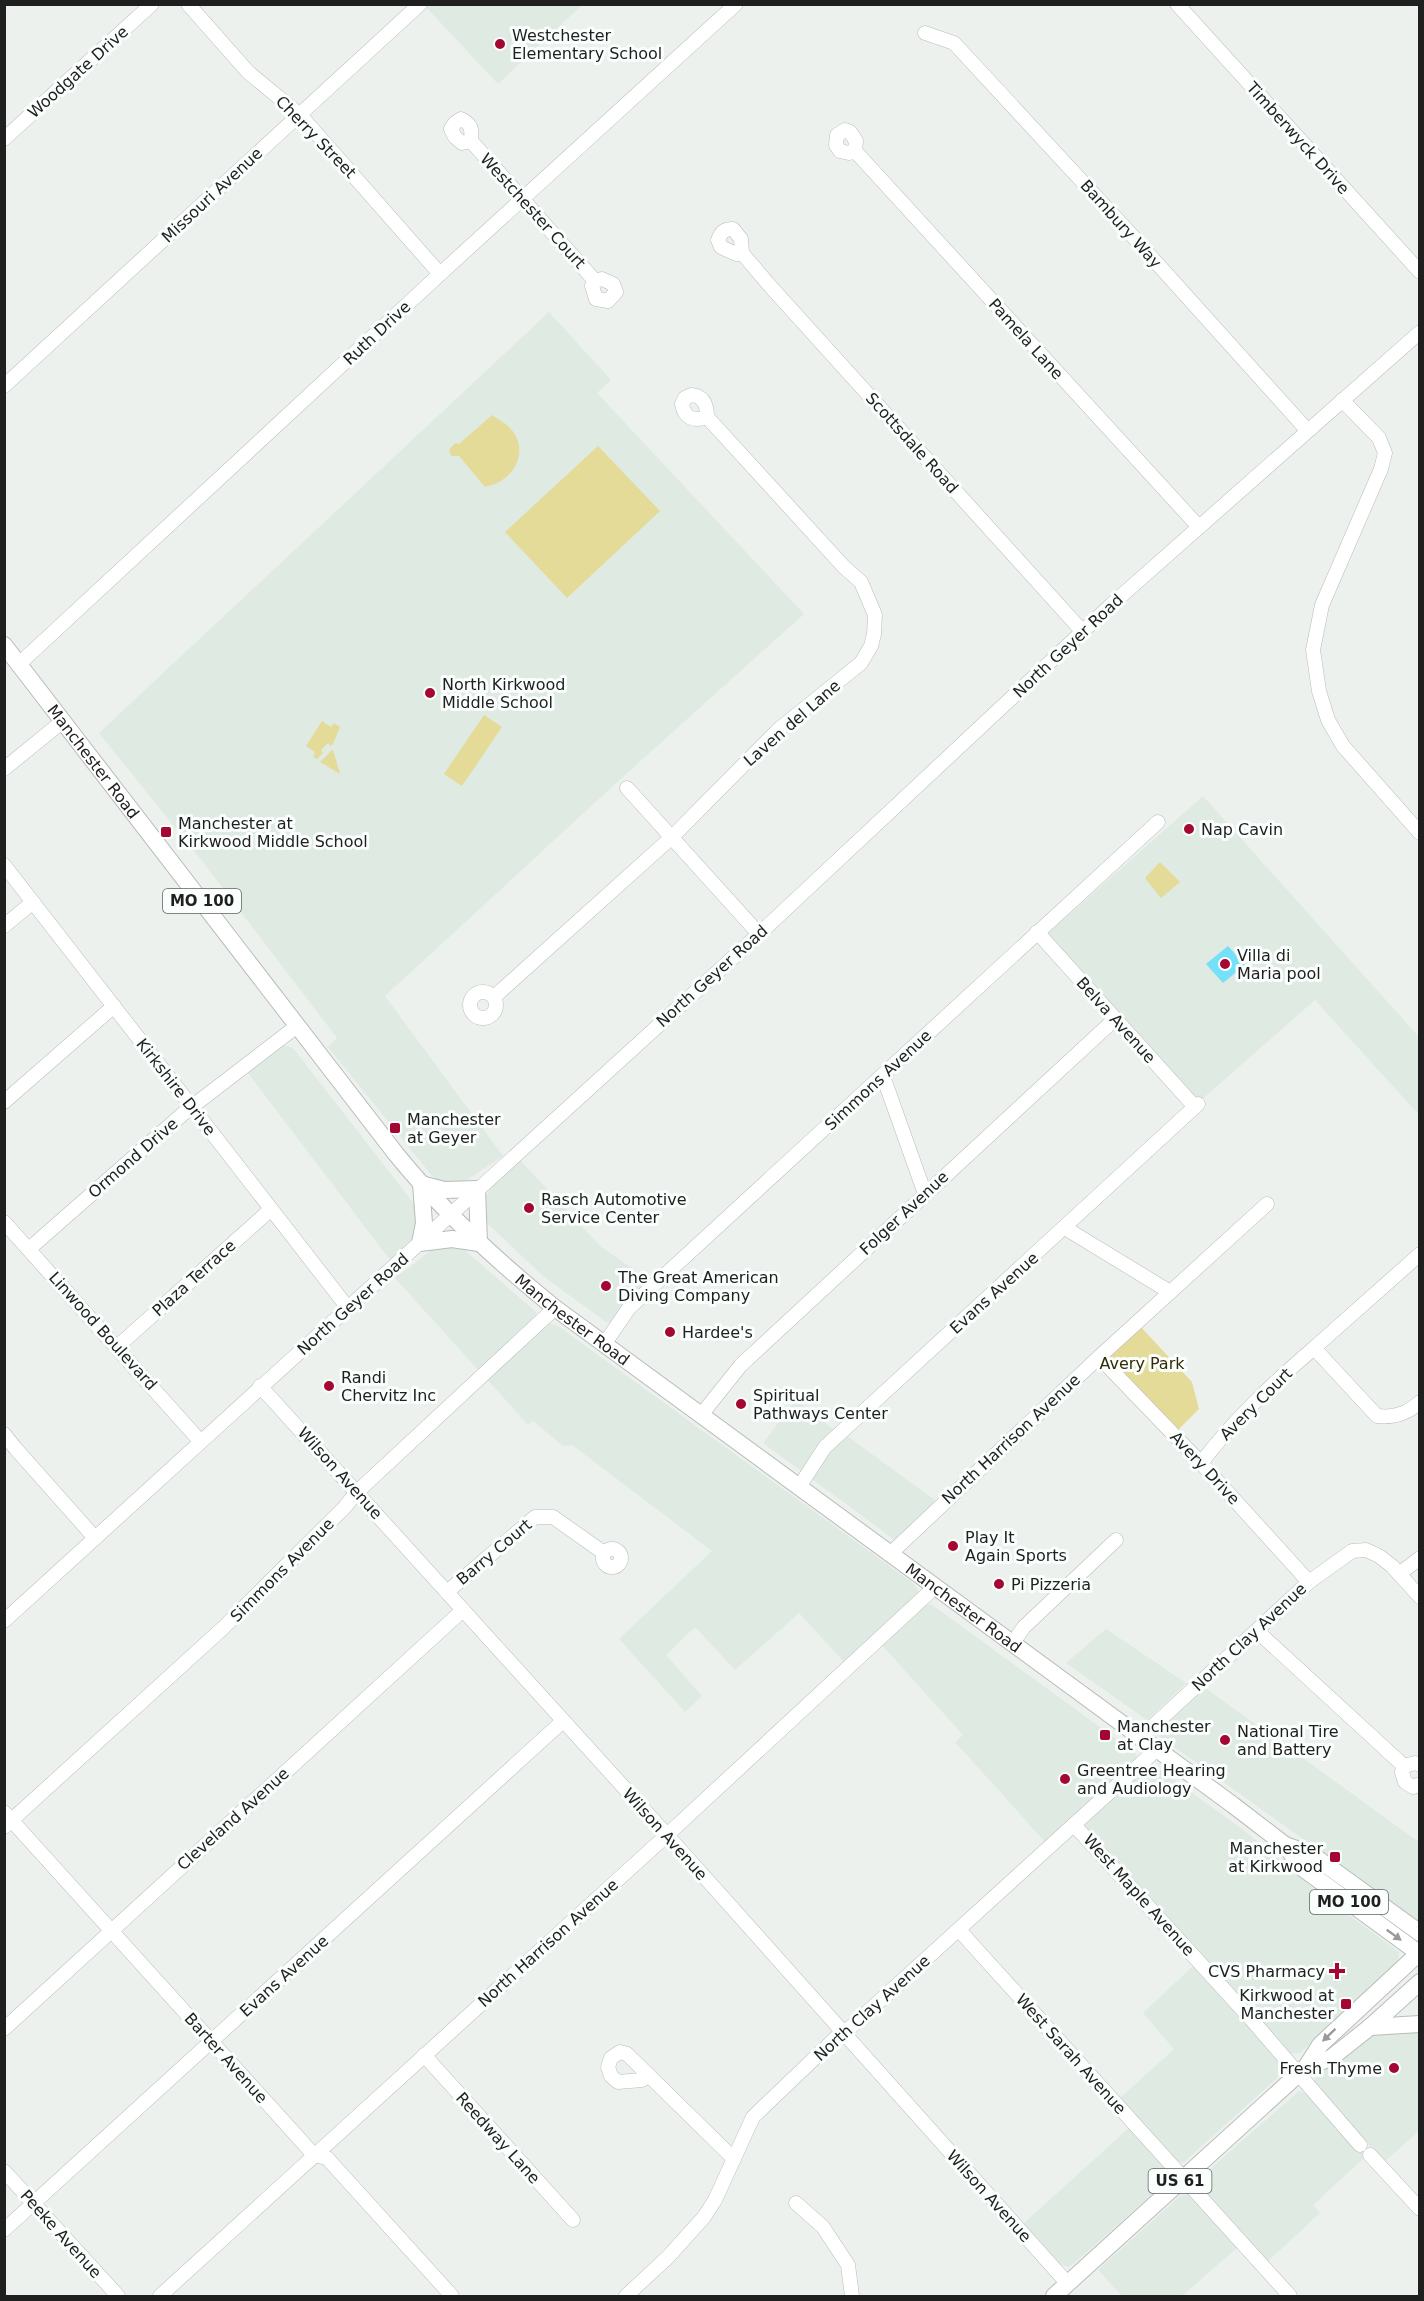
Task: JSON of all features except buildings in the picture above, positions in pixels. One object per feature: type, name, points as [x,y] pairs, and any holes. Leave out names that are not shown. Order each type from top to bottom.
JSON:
[{"type":"main road","name":"Manchester Road","points":[[4,645],[421,1184],[479,1243],[555,1308],[1285,1845],[1301,1867],[1419,1953]]},
{"type":"main road","points":[[421,1184],[444,1190],[477,1189],[479,1243],[452,1239],[420,1243],[424,1223],[421,1184]]},
{"type":"main road","name":"Manchester Road","points":[[1285,1845],[1311,1854],[1419,1933]]},
{"type":"main road","name":"US 61","points":[[1054,2296],[1302,2071],[1320,2044],[1419,1953]]},
{"type":"main road","name":"US 61","points":[[1302,2071],[1331,2058],[1370,2027],[1419,1982]]},
{"type":"main road","points":[[1370,2027],[1419,2024]]},
{"type":"street","name":"Woodgate Drive","points":[[4,140],[152,4]]},
{"type":"street","name":"Cherry Street","points":[[188,4],[248,72],[300,115],[441,274]]},
{"type":"street","name":"Missouri Avenue","points":[[4,386],[420,4]]},
{"type":"street","name":"Ruth Drive","points":[[19,664],[736,4]]},
{"type":"street","name":"Timberwyck Drive","points":[[1177,4],[1419,272]]},
{"type":"street","name":"Bambury Way","points":[[925,33],[954,43],[1127,230],[1306,430]]},
{"type":"street","name":"Westchester Court","points":[[471,141],[595,281]]},
{"type":"street","name":"Pamela Lane","points":[[855,151],[1198,526]]},
{"type":"street","name":"Scottsdale Road","points":[[742,254],[1083,632]]},
{"type":"street","name":"North Geyer Road","points":[[4,1621],[759,934],[1198,526],[1419,332]]},
{"type":"street","points":[[1342,400],[1379,438],[1385,453],[1381,469],[1322,605],[1313,650],[1319,691],[1328,720],[1343,746],[1419,833]]},
{"type":"street","name":"Laven del Lane","points":[[494,997],[672,837],[778,730],[861,663],[867,655],[874,634],[875,615],[861,582],[843,567],[707,417]]},
{"type":"street","points":[[4,769],[63,721]]},
{"type":"street","points":[[627,788],[759,934]]},
{"type":"street","name":"Simmons Avenue","points":[[605,1344],[628,1308],[1158,822]]},
{"type":"street","name":"Kirkshire Drive","points":[[4,865],[348,1308]]},
{"type":"street","points":[[4,926],[33,902]]},
{"type":"street","name":"Belva Avenue","points":[[1037,932],[1196,1105]]},
{"type":"street","points":[[4,1102],[114,1006]]},
{"type":"street","name":"Folger Avenue","points":[[701,1415],[741,1365],[1115,1019]]},
{"type":"street","name":"Ormond Drive","points":[[29,1249],[193,1107],[297,1026]]},
{"type":"street","points":[[883,1076],[925,1194]]},
{"type":"street","name":"Evans Avenue","points":[[799,1487],[825,1447],[1196,1105]]},
{"type":"street","name":"North Harrison Avenue","points":[[890,1554],[1267,1204]]},
{"type":"street","name":"Plaza Terrace","points":[[117,1347],[270,1210]]},
{"type":"street","name":"Linwood Boulevard","points":[[4,1221],[200,1441]]},
{"type":"street","points":[[1065,1228],[1170,1292]]},
{"type":"street","name":"Avery Court","points":[[1201,1463],[1257,1397],[1419,1254]]},
{"type":"street","name":"Simmons Avenue","points":[[7,1820],[246,1606],[344,1508],[357,1492],[555,1308]]},
{"type":"street","points":[[1314,1348],[1377,1416],[1388,1417],[1402,1414],[1419,1402]]},
{"type":"street","name":"Avery Drive","points":[[1100,1357],[1201,1463],[1309,1582]]},
{"type":"street","name":"Wilson Avenue","points":[[261,1386],[1068,2283]]},
{"type":"street","points":[[4,1434],[95,1538]]},
{"type":"street","name":"Barry Court","points":[[447,1592],[536,1517],[553,1517],[604,1553]]},
{"type":"street","points":[[1012,1644],[1024,1627],[1116,1540]]},
{"type":"street","name":"North Clay Avenue","points":[[1140,1738],[1309,1582],[1352,1551],[1366,1550],[1379,1556],[1399,1574]]},
{"type":"street","points":[[1418,1592],[1399,1574],[1419,1558]]},
{"type":"street","name":"North Harrison Avenue","points":[[160,2296],[667,1835],[935,1587]]},
{"type":"street","name":"Cleveland Avenue","points":[[4,2029],[463,1610]]},
{"type":"street","points":[[1257,1631],[1404,1766]]},
{"type":"street","name":"Evans Avenue","points":[[4,2230],[563,1721]]},
{"type":"street","name":"North Clay Avenue","points":[[634,2294],[704,2217],[715,2200],[753,2117],[842,2032],[851,2027],[959,1930],[1156,1749]]},
{"type":"street","points":[[1404,1766],[1415,1763],[1419,1765]]},
{"type":"street","points":[[1404,1766],[1402,1772],[1406,1782],[1413,1787],[1419,1785]]},
{"type":"street","name":"Barter Avenue","points":[[7,1820],[314,2155],[327,2158],[452,2296]]},
{"type":"street","name":"West Maple Avenue","points":[[1074,1825],[1251,2019],[1302,2071],[1365,2150],[1419,2210]]},
{"type":"street","name":"West Sarah Avenue","points":[[959,1930],[1290,2296]]},
{"type":"street","name":"Reedway Lane","points":[[424,2055],[573,2220]]},
{"type":"street","points":[[648,2076],[734,2159]]},
{"type":"street","name":"Peeke Avenue","points":[[4,2171],[118,2296]]},
{"type":"street","points":[[796,2203],[823,2227],[848,2265],[852,2296]]},
{"type":"shaded area","name":"Westchester Elementary School","points":[[424,5],[582,5],[498,84]]},
{"type":"shaded area","name":"North Kirkwood Middle School","points":[[549,312],[611,380],[597,393],[804,614],[385,996],[503,1156],[464,1182],[448,1185],[436,1180],[429,1172],[328,1047],[337,1038],[202,861],[99,733]]},
{"type":"shaded area","points":[[1203,796],[1419,1037],[1419,1115],[1315,1000],[1199,1102],[1045,936]]},
{"type":"shaded area","points":[[284,1045],[293,1048],[415,1205],[419,1233],[390,1260],[248,1073]]},
{"type":"shaded area","points":[[519,1159],[601,1247],[651,1281],[613,1323],[606,1322],[543,1276],[488,1224],[484,1217],[484,1199],[491,1188]]},
{"type":"shaded area","points":[[460,1246],[536,1312],[536,1318],[479,1371],[394,1277],[432,1249]]},
{"type":"shaded area","points":[[548,1323],[558,1326],[913,1583],[919,1596],[845,1663],[799,1613],[735,1670],[695,1627],[666,1655],[702,1696],[685,1712],[619,1639],[712,1551],[572,1445],[563,1446],[533,1421],[528,1425],[486,1378]]},
{"type":"shaded area","points":[[796,1400],[845,1438],[847,1436],[936,1501],[895,1540],[763,1443]]},
{"type":"shaded area","points":[[931,1604],[1137,1756],[1138,1761],[1047,1844],[955,1742],[963,1735],[882,1645],[926,1605]]},
{"type":"shaded area","points":[[1106,1629],[1186,1683],[1147,1720],[1066,1663]]},
{"type":"shaded area","points":[[1204,1687],[1419,1842],[1419,1922],[1159,1736],[1158,1729]]},
{"type":"shaded area","points":[[1154,1765],[1246,1832],[1323,1896],[1399,1952],[1398,1961],[1300,2053],[1290,2054],[1084,1828],[1090,1818],[1148,1767]]},
{"type":"shaded area","points":[[1193,1966],[1280,2062],[1282,2068],[1276,2079],[1183,2163],[1174,2160],[1119,2099],[1174,2049],[1143,2013]]},
{"type":"shaded area","points":[[1419,2030],[1419,2131],[1384,2162],[1314,2081],[1317,2076],[1368,2036],[1376,2033]]},
{"type":"shaded area","points":[[1299,2091],[1311,2095],[1366,2156],[1313,2205],[1320,2213],[1267,2262],[1205,2192],[1200,2181],[1202,2176]]},
{"type":"shaded area","points":[[1130,2127],[1166,2167],[1169,2173],[1168,2178],[1073,2264],[1068,2267],[1058,2263],[1022,2225]]},
{"type":"shaded area","points":[[1190,2194],[1239,2246],[1182,2296],[1122,2296],[1098,2270],[1180,2196]]},
{"type":"green space","points":[[492,415],[515,435],[519,444],[519,454],[517,463],[505,478],[485,487],[459,456],[451,456],[449,450]]},
{"type":"green space","points":[[598,446],[660,511],[567,598],[505,532]]},
{"type":"green space","points":[[484,715],[502,727],[462,786],[444,774]]},
{"type":"green space","points":[[322,721],[331,727],[334,723],[340,727],[333,744],[331,746],[328,743],[321,750],[323,753],[317,759],[313,757],[315,752],[306,746]]},
{"type":"green space","points":[[333,750],[340,774],[320,762]]},
{"type":"green space","points":[[1160,862],[1180,882],[1161,898],[1145,878]]},
{"type":"green space","name":"Avery Park","points":[[1139,1325],[1192,1382],[1199,1409],[1176,1432],[1104,1357]]},
{"type":"water","name":"Villa di Maria pool","points":[[1228,946],[1245,965],[1223,983],[1206,964]]},
{"type":"place","name":"Westchester Elementary School","points":[[500,44]]},
{"type":"place","name":"North Kirkwood Middle School","points":[[430,693]]},
{"type":"place","name":"Nap Cavin","points":[[1189,829]]},
{"type":"place","name":"Manchester at Kirkwood Middle School","points":[[166,832]]},
{"type":"place","name":"Villa di Maria pool","points":[[1225,964]]},
{"type":"place","name":"Manchester at Geyer","points":[[395,1128]]},
{"type":"place","name":"Rasch Automotive Service Center","points":[[529,1208]]},
{"type":"place","name":"The Great American Diving Company","points":[[606,1286]]},
{"type":"place","name":"Hardee's","points":[[670,1332]]},
{"type":"place","name":"Randi Chervitz Inc","points":[[329,1386]]},
{"type":"place","name":"Spiritual Pathways Center","points":[[741,1404]]},
{"type":"place","name":"Play It Again Sports","points":[[953,1546]]},
{"type":"place","name":"Pi Pizzeria","points":[[999,1584]]},
{"type":"place","name":"Manchester at Clay","points":[[1105,1735]]},
{"type":"place","name":"National Tire and Battery","points":[[1225,1740]]},
{"type":"place","name":"Greentree Hearing and Audiology","points":[[1065,1779]]},
{"type":"place","name":"Manchester at Kirkwood","points":[[1335,1857]]},
{"type":"place","name":"CVS Pharmacy","points":[[1337,1971]]},
{"type":"place","name":"Kirkwood at Manchester","points":[[1346,2004]]},
{"type":"place","name":"Fresh Thyme","points":[[1394,2068]]}]
